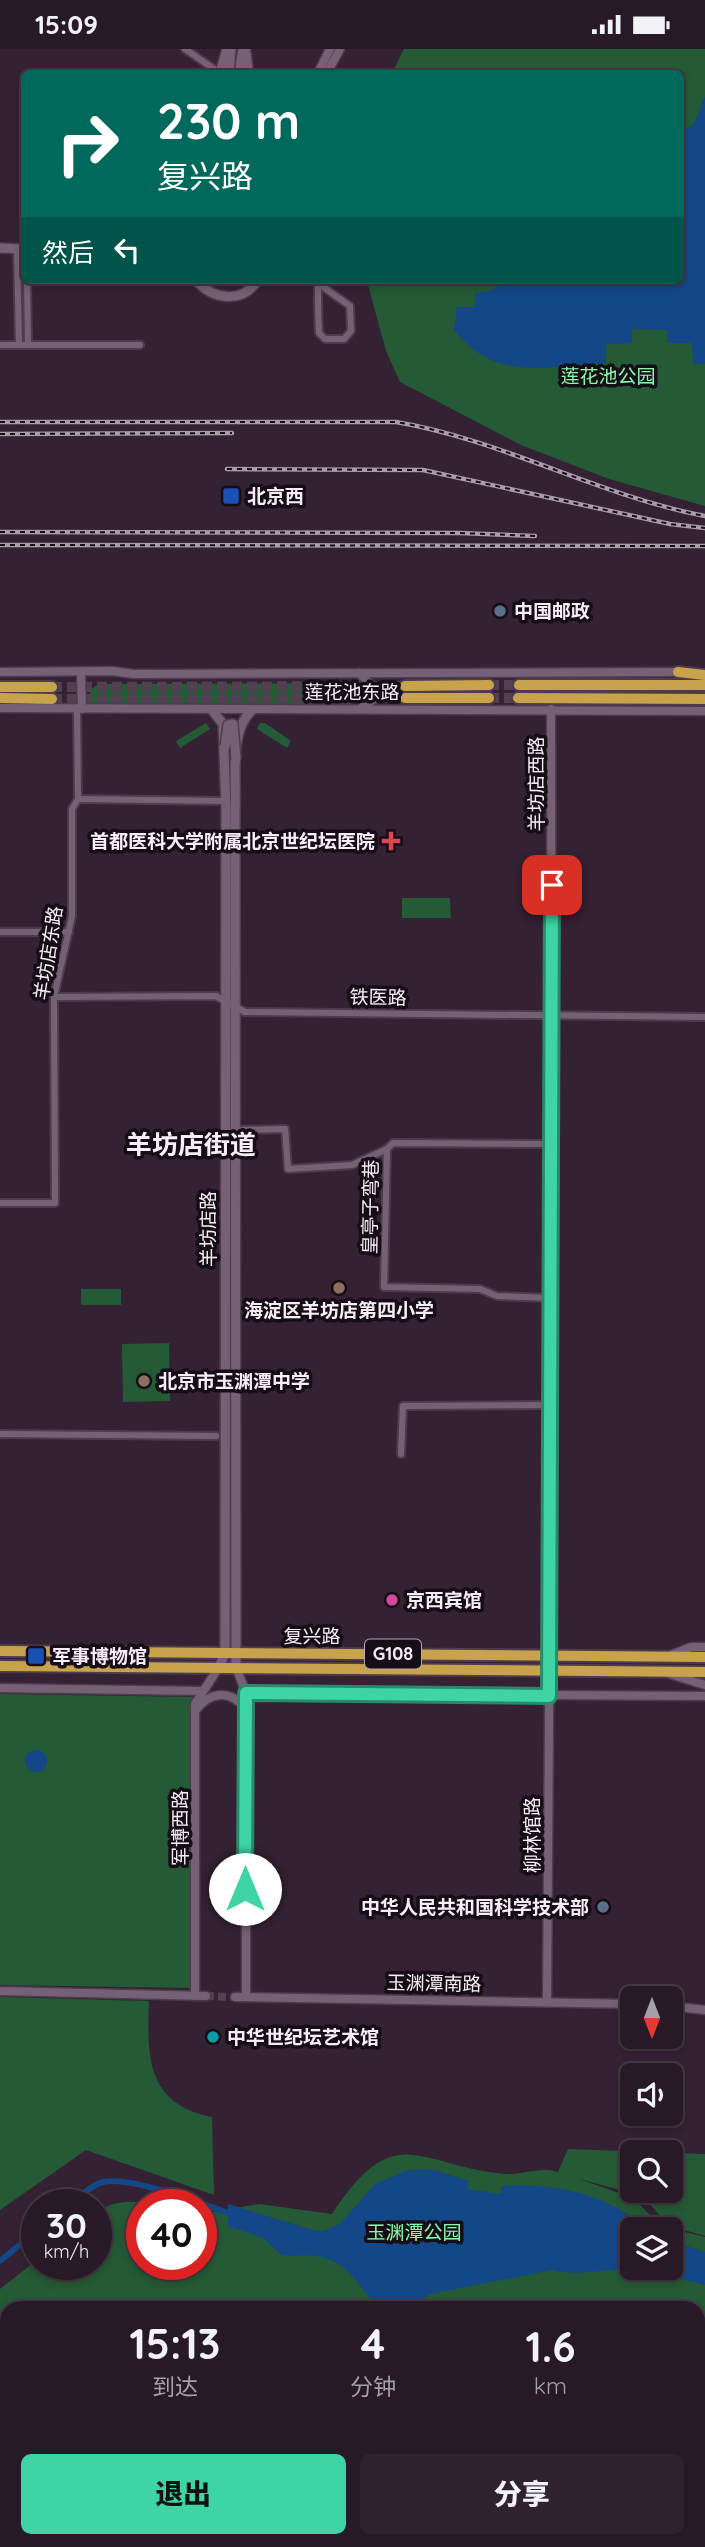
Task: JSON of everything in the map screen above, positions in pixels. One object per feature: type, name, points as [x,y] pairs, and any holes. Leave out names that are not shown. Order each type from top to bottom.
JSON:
[{"type":"highway","points":[[678,673],[705,673]]},
{"type":"highway","name":"莲花池东路","points":[[405,686],[489,685]]},
{"type":"highway","points":[[519,685],[705,685]]},
{"type":"highway","points":[[0,687],[52,693],[0,698]]},
{"type":"highway","name":"莲花池东路","points":[[405,698],[489,698]]},
{"type":"highway","points":[[518,698],[705,699]]},
{"type":"highway","name":"复兴路","points":[[0,1651],[705,1657]]},
{"type":"highway","name":"复兴路","points":[[0,1666],[705,1672]]},
{"type":"main road","points":[[219,70],[229,49]]},
{"type":"main road","points":[[229,49],[229,70]]},
{"type":"main road","points":[[240,70],[245,49]]},
{"type":"main road","points":[[0,249],[21,249]]},
{"type":"main road","points":[[200,284],[205,290],[226,297],[247,292],[254,284]]},
{"type":"main road","name":"羊坊店路","points":[[215,712],[223,724],[225,746],[236,1130],[231,1653],[219,1667]]},
{"type":"main road","name":"羊坊店路","points":[[231,1653],[231,1004],[236,759],[240,728],[249,713]]},
{"type":"main road","points":[[225,746],[228,725],[233,724],[236,759]]},
{"type":"main road","points":[[231,1653],[236,1667]]},
{"type":"street","points":[[185,49],[215,70]]},
{"type":"street","points":[[245,49],[248,70]]},
{"type":"street","points":[[320,70],[330,49]]},
{"type":"street","points":[[329,70],[340,49]]},
{"type":"street","points":[[22,284],[23,345]]},
{"type":"street","points":[[23,345],[27,284]]},
{"type":"street","points":[[317,284],[319,333],[325,339],[345,339],[351,331],[349,306],[321,284]]},
{"type":"street","points":[[0,345],[140,345]]},
{"type":"street","name":"莲花池东路","points":[[0,673],[113,671],[134,674]]},
{"type":"street","name":"莲花池东路","points":[[0,673],[678,673]]},
{"type":"street","points":[[358,710],[375,695],[373,684],[359,673]]},
{"type":"street","points":[[79,709],[81,674]]},
{"type":"street","name":"莲花池东路","points":[[0,708],[249,713],[551,709],[705,711]]},
{"type":"street","name":"羊坊店东路","points":[[0,1203],[55,1203],[54,997],[69,932],[72,809],[78,799],[79,709]]},
{"type":"street","name":"羊坊店西路","points":[[549,1670],[552,1405],[551,709]]},
{"type":"street","points":[[78,799],[226,801]]},
{"type":"street","points":[[0,932],[69,932]]},
{"type":"street","name":"铁医路","points":[[54,997],[216,996],[245,1012],[705,1017]]},
{"type":"street","name":"皇亭子弯巷","points":[[236,1130],[285,1129],[288,1169],[352,1165],[387,1149],[384,1287],[480,1289],[497,1296],[552,1298]]},
{"type":"street","points":[[387,1149],[394,1143],[552,1144]]},
{"type":"street","points":[[401,1454],[403,1406],[552,1405]]},
{"type":"street","points":[[0,1434],[216,1436]]},
{"type":"street","name":"复兴路","points":[[666,1657],[691,1647],[705,1647]]},
{"type":"street","name":"军博西路","points":[[195,1996],[195,1711],[201,1691],[219,1667]]},
{"type":"street","points":[[236,1667],[246,1693],[246,1997]]},
{"type":"street","name":"柳林馆路","points":[[547,2001],[549,1670]]},
{"type":"street","name":"复兴路","points":[[664,1672],[705,1685]]},
{"type":"street","points":[[0,1688],[201,1691]]},
{"type":"street","points":[[246,1693],[705,1696]]},
{"type":"street","points":[[195,1711],[210,1696],[218,1694],[234,1697],[246,1709]]},
{"type":"street","points":[[0,1991],[206,1996]]},
{"type":"street","name":"玉渊潭南路","points":[[235,1997],[620,2004]]},
{"type":"street","points":[[683,2007],[705,2010]]},
{"type":"green space","name":"莲花池公园","points":[[404,49],[705,49],[705,506],[609,479],[521,445],[400,382],[386,351],[368,285],[363,284],[684,284],[684,70],[394,70]]},
{"type":"green space","points":[[355,683],[365,692],[361,702],[355,704],[98,707],[89,696],[90,690],[98,684]]},
{"type":"green space","points":[[206,723],[210,729],[180,748],[176,741]]},
{"type":"green space","points":[[260,723],[265,723],[291,741],[287,748],[257,729]]},
{"type":"green space","points":[[402,898],[450,898],[451,918],[402,918]]},
{"type":"green space","points":[[81,1289],[121,1289],[121,1305],[81,1305]]},
{"type":"green space","points":[[169,1343],[170,1401],[123,1402],[122,1344]]},
{"type":"green space","points":[[0,1694],[195,1697],[191,1988],[0,1985]]},
{"type":"green space","points":[[0,1997],[149,2001],[149,2041],[155,2075],[174,2101],[190,2111],[212,2117],[214,2189],[197,2189],[86,2150],[30,2189],[21,2189],[21,2195],[0,2210]]},
{"type":"green space","name":"玉渊潭公园","points":[[568,2149],[620,2151],[620,2190],[579,2179],[620,2193],[620,2203],[638,2203],[652,2217],[620,2217],[620,2280],[683,2280],[683,2232],[705,2237],[705,2301],[0,2301],[0,2289],[21,2273],[21,2280],[112,2280],[112,2204],[126,2202],[126,2280],[217,2280],[217,2211],[259,2204],[332,2214],[354,2184],[374,2166],[392,2157],[410,2155],[512,2174],[545,2170],[558,2172]]},
{"type":"green space","name":"玉渊潭公园","points":[[683,2153],[705,2154],[705,2236],[683,2230],[683,2217],[662,2217],[649,2203],[683,2203]]},
{"type":"water","points":[[705,96],[705,364],[693,364],[692,343],[667,343],[667,330],[632,329],[632,343],[606,344],[606,363],[524,368],[488,358],[471,347],[454,330],[457,307],[475,307],[475,293],[491,290],[500,284],[684,284],[684,131],[694,124]]},
{"type":"water","points":[[36,1750],[44,1753],[47,1761],[44,1769],[36,1772],[28,1769],[25,1761],[28,1753]]},
{"type":"water","points":[[408,2170],[435,2170],[469,2181],[467,2189],[501,2194],[501,2186],[560,2189],[597,2199],[632,2217],[620,2217],[620,2270],[571,2273],[552,2270],[430,2294],[420,2301],[372,2301],[352,2275],[336,2263],[315,2256],[281,2255],[263,2238],[228,2226],[228,2204],[316,2231],[340,2224],[375,2184]]},
{"type":"water","points":[[683,2245],[705,2252],[705,2285],[683,2280]]},
{"type":"waterway","points":[[90,2189],[100,2183],[112,2181],[147,2186],[236,2216]]},
{"type":"waterway","points":[[0,2261],[21,2244]]},
{"type":"tunnel","points":[[489,685],[519,685]]},
{"type":"tunnel","points":[[52,687],[405,686]]},
{"type":"tunnel","points":[[52,699],[405,698]]},
{"type":"tunnel","points":[[489,698],[518,698]]},
{"type":"tunnel","points":[[206,1996],[235,1997]]},
{"type":"railway","points":[[0,422],[396,422],[475,441],[627,495],[705,516]]},
{"type":"railway","points":[[0,434],[232,433]]},
{"type":"railway","points":[[227,469],[423,470],[670,524],[705,528]]},
{"type":"railway","points":[[0,532],[460,533],[535,536]]},
{"type":"railway","points":[[0,545],[705,546]]},
{"type":"place","name":"北京西","points":[[231,496]]},
{"type":"place","name":"中国邮政","points":[[500,611]]},
{"type":"place","name":"首都医科大学附属北京世纪坛医院","points":[[391,841]]},
{"type":"place","name":"海淀区羊坊店第四小学","points":[[339,1288]]},
{"type":"place","name":"北京市玉渊潭中学","points":[[144,1381]]},
{"type":"place","name":"京西宾馆","points":[[392,1600]]},
{"type":"place","name":"军事博物馆","points":[[36,1656]]},
{"type":"place","name":"中华人民共和国科学技术部","points":[[603,1907]]},
{"type":"place","name":"中华世纪坛艺术馆","points":[[213,2037]]},
{"type":"district","name":"羊坊店街道","points":[[191,1145]]},
{"type":"route","points":[[245,1889],[246,1693],[549,1696],[552,885]]}]
